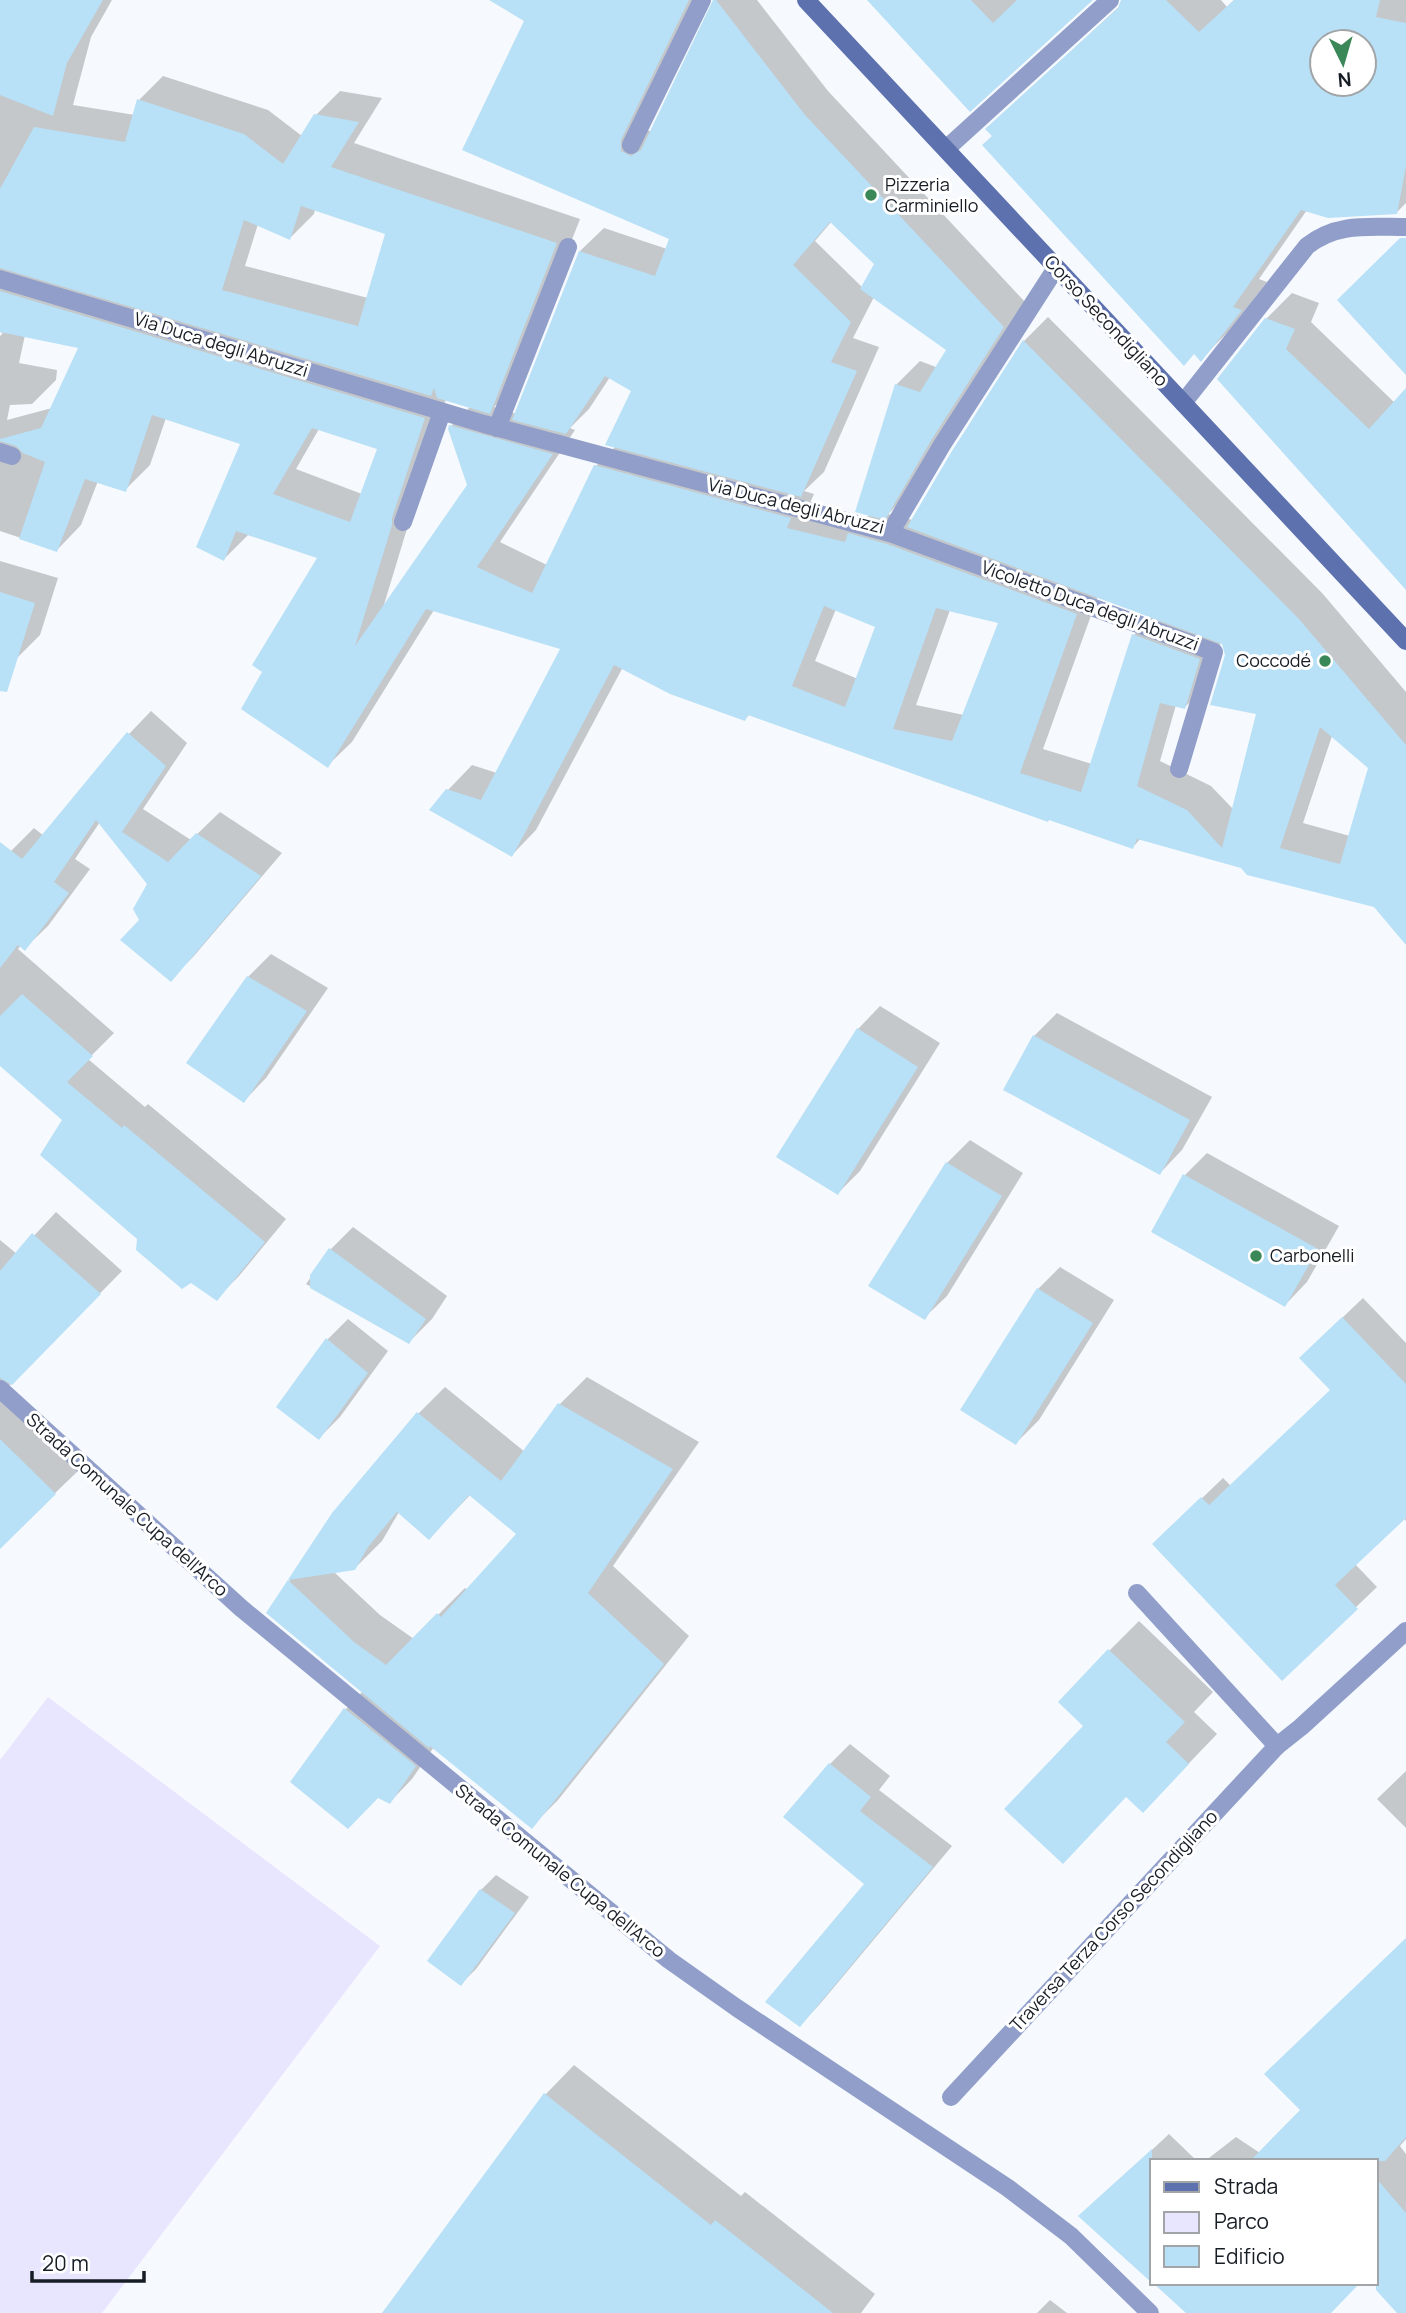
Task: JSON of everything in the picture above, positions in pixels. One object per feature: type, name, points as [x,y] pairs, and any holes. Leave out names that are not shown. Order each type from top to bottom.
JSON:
[{"type":"main road","name":"Corso Secondigliano","points":[[806,0],[1406,641]]},
{"type":"street","points":[[631,145],[702,0]]},
{"type":"street","points":[[946,149],[1110,0]]},
{"type":"street","points":[[1183,403],[1307,246],[1321,235],[1357,228],[1406,227]]},
{"type":"street","points":[[497,428],[568,247]]},
{"type":"street","name":"Via Duca degli Abruzzi","points":[[0,279],[497,428],[890,533],[942,445],[1056,268]]},
{"type":"street","points":[[403,522],[442,412]]},
{"type":"street","name":"Vicoletto Duca degli Abruzzi","points":[[890,533],[1214,652],[1179,769]]},
{"type":"street","name":"Strada Comunale Cupa dell'Arco","points":[[0,1389],[241,1608],[669,1960],[1007,2188],[1072,2236],[1150,2313]]},
{"type":"street","points":[[1137,1593],[1277,1746]]},
{"type":"street","name":"Traversa Terza Corso Secondigliano","points":[[951,2097],[1277,1746],[1406,1631]]},
{"type":"green space","points":[[48,1697],[380,1946],[102,2313],[0,2313],[0,1760]]},
{"type":"building","points":[[0,0],[103,0],[67,63],[53,116],[0,95]]},
{"type":"building","points":[[489,0],[689,0],[621,140],[621,151],[631,156],[641,150],[713,0],[716,0],[805,115],[1004,327],[932,439],[885,520],[855,512],[895,384],[920,392],[946,350],[860,289],[874,264],[830,222],[793,265],[851,322],[831,362],[857,371],[801,497],[605,445],[631,391],[605,376],[566,434],[512,420],[579,251],[655,276],[669,239],[462,150],[524,21]]},
{"type":"building","points":[[867,0],[971,0],[993,23],[1017,0],[1093,0],[970,112]]},
{"type":"building","points":[[1121,0],[1166,0],[1199,32],[1234,0],[1380,0],[1376,17],[1406,23],[1406,166],[1397,214],[1328,218],[1301,210],[1233,307],[1242,310],[1201,362],[1194,354],[1184,366],[982,145],[992,136],[985,129],[1118,8]]},
{"type":"building","points":[[137,99],[244,134],[283,164],[314,114],[359,122],[331,167],[557,243],[490,414],[437,398],[434,388],[431,396],[0,268],[0,189],[34,127],[125,142]],"holes":[[[301,206],[385,234],[358,326],[222,290],[244,220],[290,240]]]},
{"type":"building","points":[[1400,238],[1406,238],[1406,375],[1337,300]]},
{"type":"building","points":[[0,291],[425,418],[392,518],[355,646],[467,485],[448,429],[449,425],[553,454],[477,567],[532,593],[594,465],[791,518],[787,528],[845,542],[848,533],[887,544],[1077,614],[1020,773],[1081,792],[1132,634],[1200,659],[1185,709],[1160,703],[1137,786],[1187,810],[1222,848],[1256,714],[1210,705],[1225,655],[1222,644],[907,527],[1023,340],[1299,619],[1406,745],[1406,945],[1374,907],[1247,875],[1241,868],[1137,839],[1133,849],[1049,820],[1048,822],[748,715],[745,721],[670,694],[614,665],[512,857],[429,810],[446,789],[481,800],[560,649],[426,609],[328,768],[241,709],[262,672],[252,665],[317,558],[236,531],[224,561],[196,547],[240,444],[152,415],[126,492],[85,479],[57,552],[19,539],[45,462],[0,439],[41,428],[78,348],[0,332]],"holes":[[[312,428],[377,449],[350,522],[273,494]],[[824,606],[875,627],[845,707],[792,686]],[[936,608],[998,623],[952,741],[893,729]],[[1320,727],[1368,768],[1340,864],[1280,848]]]},
{"type":"building","points":[[1265,318],[1295,329],[1286,349],[1369,429],[1406,388],[1406,590],[1217,379]]},
{"type":"building","points":[[0,592],[35,603],[7,692],[0,691]]},
{"type":"building","points":[[127,732],[166,766],[122,832],[168,862],[196,833],[261,876],[171,982],[120,940],[139,920],[133,909],[147,884],[96,820],[54,882],[69,893],[25,951],[18,945],[0,968],[0,842],[22,859]]},
{"type":"building","points":[[247,976],[307,1011],[244,1103],[186,1063]]},
{"type":"building","points":[[22,994],[93,1056],[67,1082],[122,1128],[124,1125],[265,1242],[217,1301],[191,1283],[182,1289],[136,1250],[137,1239],[40,1155],[62,1120],[0,1066],[0,1016]]},
{"type":"building","points":[[857,1028],[918,1067],[838,1195],[776,1157]]},
{"type":"building","points":[[1033,1035],[1190,1120],[1160,1175],[1003,1090]]},
{"type":"building","points":[[946,1162],[1002,1196],[925,1320],[868,1286]]},
{"type":"building","points":[[1183,1174],[1318,1249],[1285,1307],[1151,1232]]},
{"type":"building","points":[[32,1233],[101,1294],[12,1385],[0,1378],[0,1271]]},
{"type":"building","points":[[329,1248],[426,1319],[409,1344],[310,1288],[310,1275]]},
{"type":"building","points":[[1037,1288],[1093,1323],[1016,1445],[960,1410]]},
{"type":"building","points":[[1342,1317],[1406,1384],[1406,1518],[1335,1585],[1358,1609],[1282,1681],[1152,1544],[1201,1497],[1209,1505],[1330,1390],[1299,1358]]},
{"type":"building","points":[[326,1338],[368,1373],[319,1440],[276,1407]]},
{"type":"building","points":[[558,1403],[673,1469],[588,1593],[664,1664],[532,1829],[266,1613],[332,1513],[417,1412],[501,1481]],"holes":[[[469,1495],[516,1534],[441,1617],[437,1613],[386,1665],[354,1642],[288,1580],[355,1570],[368,1547],[397,1512],[429,1540]]]},
{"type":"building","points":[[0,1439],[56,1494],[0,1549]]},
{"type":"building","points":[[1108,1649],[1185,1722],[1166,1742],[1189,1764],[1143,1813],[1126,1797],[1063,1864],[1004,1809],[1083,1726],[1058,1702]]},
{"type":"building","points":[[344,1708],[416,1766],[390,1804],[378,1798],[348,1829],[290,1782]]},
{"type":"building","points":[[829,1763],[871,1797],[860,1811],[933,1867],[800,2027],[765,2002],[864,1884],[783,1817]]},
{"type":"building","points":[[480,1889],[515,1913],[461,1986],[427,1961]]},
{"type":"building","points":[[1406,1938],[1406,2137],[1385,2161],[1252,2159],[1300,2110],[1264,2074]]},
{"type":"building","points":[[544,2093],[711,2225],[715,2220],[833,2313],[382,2313]]},
{"type":"building","points":[[1152,2149],[1150,2281],[1078,2216]]},
{"type":"building","points":[[1378,2180],[1406,2213],[1406,2313],[1397,2313],[1376,2290]]},
{"type":"building","points":[[1155,2285],[1358,2285],[1331,2313],[1186,2313]]},
{"type":"place","name":"Pizzeria Carminiello","points":[[871,195]]},
{"type":"place","name":"Coccodé","points":[[1325,661]]},
{"type":"place","name":"Carbonelli","points":[[1256,1256]]}]
